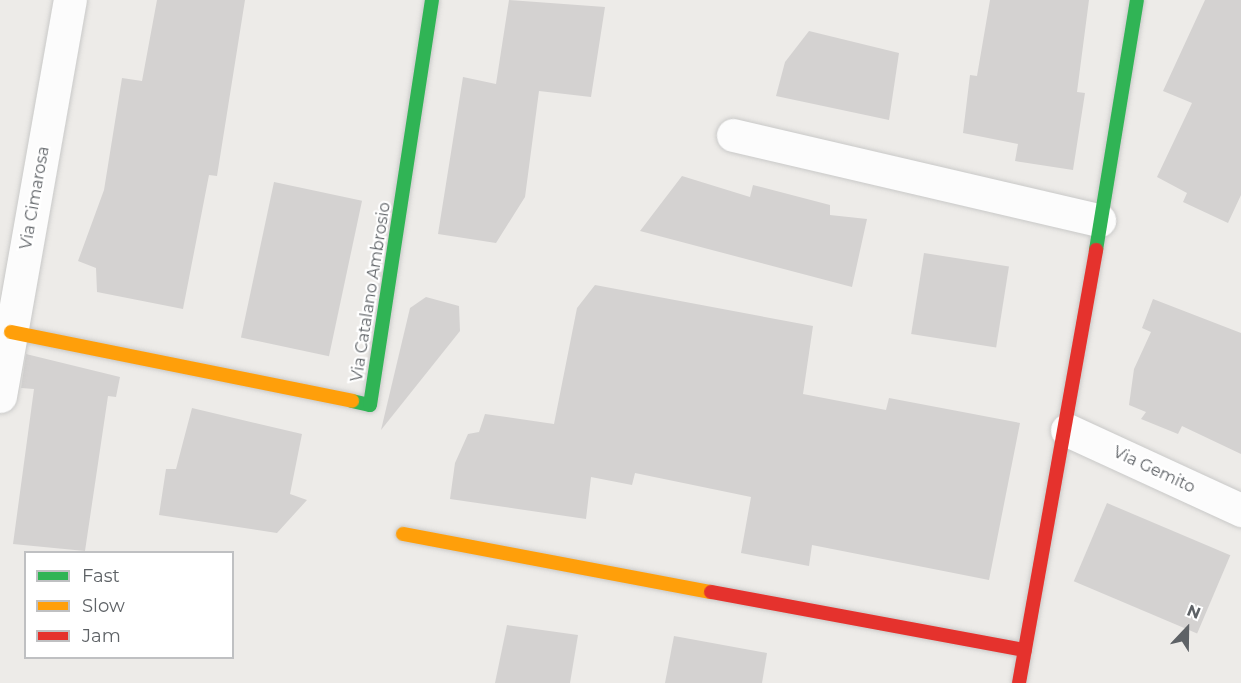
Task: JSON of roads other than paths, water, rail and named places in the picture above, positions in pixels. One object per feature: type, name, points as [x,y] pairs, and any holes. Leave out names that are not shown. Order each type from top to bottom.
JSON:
[{"type":"street","name":"Via Cimarosa","points":[[0,396],[70,0]]},
{"type":"street","name":"Via Catalano Ambrosio","points":[[11,332],[370,405],[432,0]]},
{"type":"street","points":[[1019,683],[1067,430],[1099,220],[1137,0]]},
{"type":"street","points":[[732,135],[1099,220]]},
{"type":"street","name":"Via Gemito","points":[[1067,430],[1241,510]]},
{"type":"street","points":[[403,534],[1025,650]]}]
